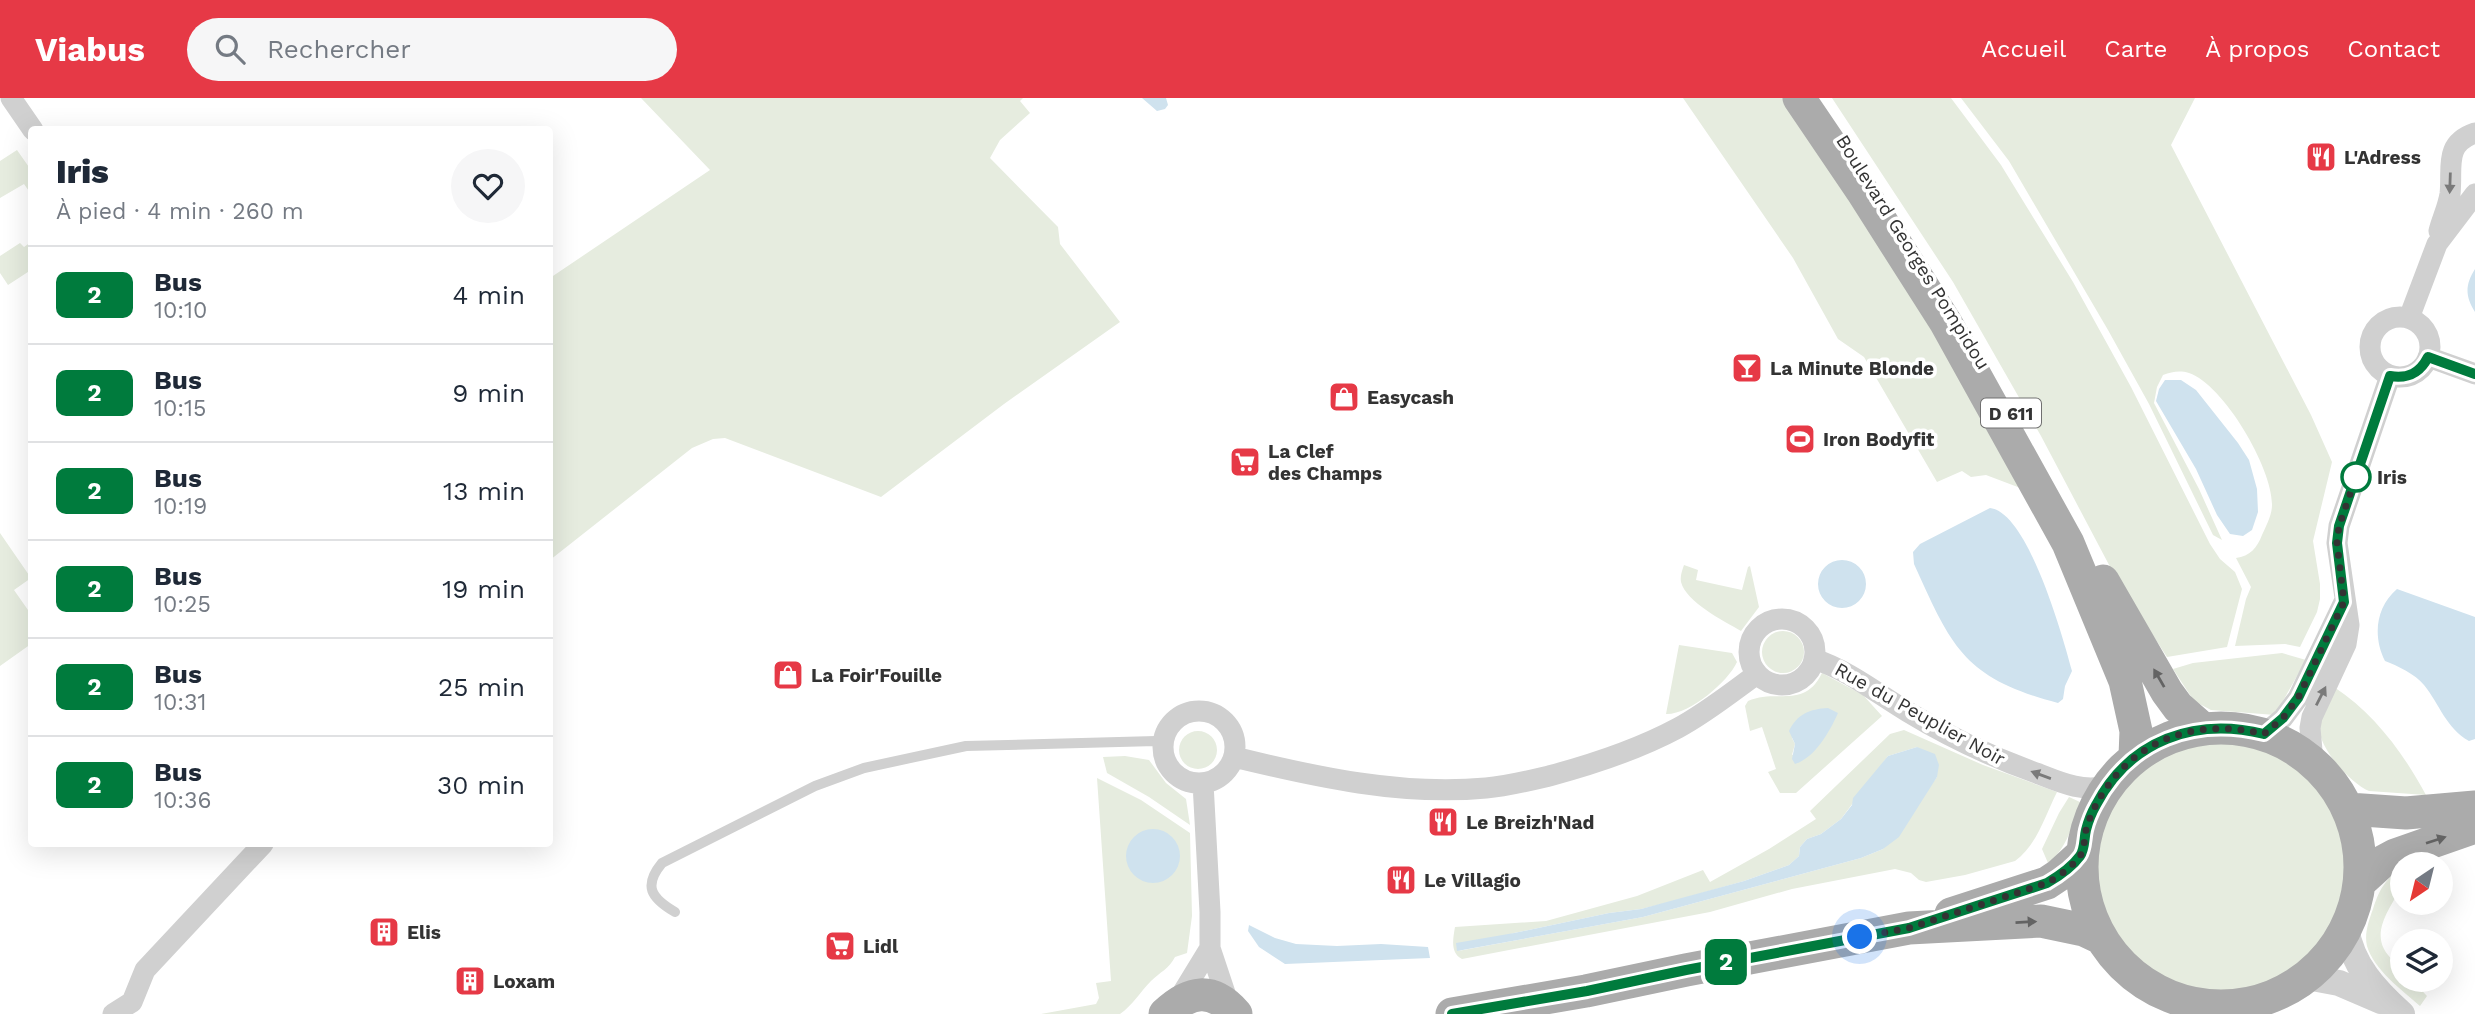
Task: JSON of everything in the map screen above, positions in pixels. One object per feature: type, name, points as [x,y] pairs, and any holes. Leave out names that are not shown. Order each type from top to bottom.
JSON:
[{"type":"main road","name":"Boulevard Georges Pompidou","points":[[1799,98],[1862,191],[1958,345],[2068,543],[2125,681],[2136,731],[2136,756]]},
{"type":"main road","name":"Boulevard Georges Pompidou","points":[[1815,98],[1881,195],[1957,318],[2167,692],[2178,707],[2203,729]]},
{"type":"main road","points":[[2203,729],[2242,729],[2264,734],[2289,745],[2313,762],[2338,791],[2348,809],[2360,858],[2360,883],[2355,906],[2346,928],[2329,955],[2307,977],[2285,991],[2248,1003],[2208,1006],[2182,1001],[2158,991],[2136,977],[2117,959],[2101,938],[2091,918],[2081,876],[2086,830],[2107,786],[2136,756],[2156,743],[2177,734],[2203,729]]},
{"type":"main road","points":[[2348,809],[2406,813],[2475,807]]},
{"type":"main road","points":[[2360,883],[2395,855],[2475,827]]},
{"type":"main road","points":[[1452,1014],[1587,991],[1909,928],[2047,883],[2082,854]]},
{"type":"main road","points":[[1909,928],[2041,921],[2065,925],[2101,938]]},
{"type":"main road","points":[[1171,1008],[1188,996],[1202,995],[1217,999],[1232,1010]]},
{"type":"street","points":[[11,98],[30,126]]},
{"type":"street","points":[[2409,318],[2437,244],[2449,198],[2452,153],[2457,143],[2475,133]]},
{"type":"street","points":[[2437,244],[2475,194]]},
{"type":"street","points":[[2409,318],[2424,330],[2430,348],[2428,357],[2417,372],[2399,377],[2390,376],[2382,371],[2371,356],[2372,337],[2382,323],[2390,319],[2409,318]]},
{"type":"street","points":[[2428,357],[2475,374]]},
{"type":"street","points":[[2313,762],[2310,727],[2315,707],[2346,644],[2349,625],[2337,543],[2339,526],[2390,376]]},
{"type":"street","points":[[2264,734],[2283,718],[2298,698],[2344,602]]},
{"type":"street","points":[[1772,620],[1794,621],[1804,627],[1811,636],[1815,647],[1814,659],[1804,676],[1786,685],[1775,684],[1757,674],[1752,665],[1749,646],[1757,630],[1772,620]]},
{"type":"street","name":"Rue du Peuplier Noir","points":[[1814,659],[1854,678],[1910,713],[2005,762],[2080,788],[2095,789],[2107,786]]},
{"type":"street","points":[[1234,757],[1314,775],[1378,785],[1468,789],[1506,786],[1569,771],[1633,750],[1680,727],[1757,674]]},
{"type":"street","points":[[1190,712],[1208,712],[1230,727],[1235,742],[1234,757],[1223,775],[1203,783],[1192,783],[1173,772],[1167,764],[1163,743],[1174,720],[1190,712]]},
{"type":"street","points":[[1203,783],[1210,948],[1232,1010]]},
{"type":"street","points":[[113,1014],[137,1008],[145,970],[260,847]]},
{"type":"street","points":[[2346,928],[2349,945],[2365,977],[2397,1010]]},
{"type":"street","points":[[1171,1008],[1210,948]]},
{"type":"street","points":[[2307,977],[2339,983],[2397,1010]]},
{"type":"lane","points":[[674,912],[656,901],[651,886],[654,873],[662,863],[815,786],[864,768],[966,746],[1156,741],[1163,743]]},
{"type":"shaded area","points":[[641,98],[1023,98],[1020,101],[1030,113],[1000,140],[990,158],[1058,227],[1060,244],[1120,322],[1004,404],[881,497],[725,438],[713,439],[692,448],[553,558],[553,276],[710,170]]},
{"type":"shaded area","points":[[1683,98],[1784,98],[1912,293],[2023,489],[1986,475],[1971,477],[1962,471],[1937,482],[1864,357],[1838,339],[1793,258]]},
{"type":"shaded area","points":[[1832,98],[1951,98],[2001,165],[2073,282],[2131,387],[2210,544],[2220,559],[2235,572],[2242,589],[2227,647],[2167,657],[2117,580],[2041,436],[1953,282]]},
{"type":"shaded area","points":[[1961,98],[2195,98],[2171,145],[2311,415],[2332,462],[2313,541],[2320,599],[2317,612],[2300,647],[2285,644],[2235,646],[2251,587],[2236,558],[2249,553],[2258,544],[2272,505],[2264,471],[2244,430],[2217,394],[2203,381],[2185,372],[2163,375],[2154,403],[2222,540],[2213,535],[2149,404],[2009,161]]},
{"type":"shaded area","points":[[17,150],[28,166],[28,190],[24,184],[0,198],[0,161]]},
{"type":"shaded area","points":[[20,243],[24,247],[28,244],[28,272],[8,285],[0,273],[0,256]]},
{"type":"shaded area","points":[[0,533],[28,574],[28,580],[14,590],[28,610],[28,646],[0,666]]},
{"type":"shaded area","points":[[1684,565],[1698,570],[1696,580],[1742,590],[1750,566],[1759,607],[1741,631],[1690,597],[1681,582]]},
{"type":"shaded area","points":[[1783,631],[1798,637],[1804,652],[1798,667],[1783,673],[1768,667],[1762,652],[1768,637]]},
{"type":"shaded area","points":[[1679,645],[1732,653],[1737,662],[1725,679],[1707,696],[1686,709],[1666,714]]},
{"type":"shaded area","points":[[2282,653],[2306,660],[2275,715],[2211,710],[2194,701],[2173,669],[2193,663]]},
{"type":"shaded area","points":[[1822,673],[1863,695],[1882,716],[1796,793],[1780,793],[1768,772],[1776,769],[1762,727],[1750,731],[1745,706],[1748,701],[1758,698],[1798,695],[1815,684]],"holes":[[[1792,738],[1819,744],[1792,755],[1795,744]]]},
{"type":"shaded area","points":[[2334,687],[2349,697],[2387,735],[2426,795],[2369,791],[2361,787],[2336,763],[2323,742],[2319,723]]},
{"type":"shaded area","points":[[1904,730],[1983,765],[2057,792],[2029,847],[2015,861],[1965,875],[1926,882],[1911,873],[1895,869],[1792,889],[1710,912],[1462,959],[1456,953],[1453,945],[1455,927],[1546,921],[1637,896],[1703,870],[1710,882],[1816,819],[1810,811],[1890,734]],"holes":[[[1917,747],[1937,777],[1883,849],[1861,858],[1643,917],[1458,951],[1514,933],[1670,902],[1789,865],[1799,856],[1800,847],[1807,839],[1821,834],[1841,819],[1888,756]]]},
{"type":"shaded area","points":[[1198,731],[1212,736],[1217,750],[1212,764],[1198,769],[1184,764],[1179,750],[1184,736]]},
{"type":"shaded area","points":[[2209,742],[2233,742],[2280,756],[2310,778],[2337,819],[2344,843],[2344,891],[2337,915],[2310,956],[2269,983],[2233,992],[2209,992],[2162,978],[2141,964],[2124,947],[2110,926],[2101,903],[2096,879],[2096,855],[2110,808],[2124,787],[2141,770],[2162,756],[2185,747]]},
{"type":"shaded area","points":[[1125,756],[1149,760],[1166,783],[1186,799],[1190,825],[1107,773],[1103,757]]},
{"type":"shaded area","points":[[1097,778],[1141,800],[1190,833],[1192,916],[1187,953],[1175,957],[1120,1014],[1041,1014],[1096,1004],[1099,998],[1096,983],[1111,981]]},
{"type":"shaded area","points":[[2069,797],[2080,802],[2075,819],[2065,843],[2048,863],[2042,849]]},
{"type":"shaded area","points":[[2390,878],[2390,908],[2382,925],[2381,941],[2390,957],[2390,979],[2376,963],[2366,941],[2378,895]]},
{"type":"shaded area","points":[[2404,992],[2423,992],[2427,996],[2420,1006]]},
{"type":"water","points":[[1142,98],[1166,98],[1168,105],[1157,111]]},
{"type":"water","points":[[2475,269],[2475,312],[2469,301],[2468,290],[2469,280]]},
{"type":"water","points":[[2165,380],[2181,380],[2196,390],[2249,460],[2257,489],[2258,512],[2252,530],[2243,536],[2230,534],[2217,515],[2196,469],[2156,401]]},
{"type":"water","points":[[1990,508],[2004,515],[2018,530],[2042,578],[2052,606],[2072,671],[2063,699],[2058,703],[2001,683],[1965,656],[1939,618],[1914,564],[1913,552],[1920,544]]},
{"type":"water","points":[[1842,560],[1859,567],[1866,584],[1859,601],[1842,608],[1825,601],[1818,584],[1825,567]]},
{"type":"water","points":[[2397,589],[2475,617],[2475,739],[2469,741],[2455,730],[2420,681],[2385,661],[2379,642],[2378,623],[2384,605]]},
{"type":"water","points":[[1828,708],[1838,713],[1831,728],[1809,756],[1795,764],[1792,759],[1795,744],[1789,731],[1792,725],[1805,714]]},
{"type":"water","points":[[1917,747],[1935,754],[1939,765],[1937,777],[1899,837],[1883,849],[1861,858],[1643,917],[1457,951],[1456,943],[1641,909],[1744,881],[1789,865],[1799,856],[1800,847],[1807,839],[1821,834],[1841,819],[1852,805],[1853,798],[1888,756]]},
{"type":"water","points":[[1153,829],[1172,837],[1180,856],[1172,875],[1153,883],[1134,875],[1126,856],[1134,837]]},
{"type":"water","points":[[1249,925],[1275,938],[1296,944],[1428,947],[1430,958],[1285,964],[1259,947],[1248,931]]},
{"type":"bus line","name":"2","points":[[1452,1014],[1587,991],[1909,928],[2047,883],[2082,854],[2086,830],[2095,807],[2120,769],[2136,756],[2177,734],[2220,727],[2264,734],[2283,718],[2298,698],[2344,602],[2337,543],[2339,526],[2390,376],[2409,376],[2424,366],[2428,357],[2475,374]]},
{"type":"place","name":"L'Adress","points":[[2321,157]]},
{"type":"place","name":"La Minute Blonde","points":[[1747,368]]},
{"type":"place","name":"Easycash","points":[[1344,397]]},
{"type":"place","name":"Iron Bodyfit","points":[[1800,439]]},
{"type":"place","name":"La Clef des Champs","points":[[1245,462]]},
{"type":"place","name":"Iris","points":[[2356,477]]},
{"type":"place","name":"La Foir'Fouille","points":[[788,675]]},
{"type":"place","name":"Le Breizh'Nad","points":[[1443,822]]},
{"type":"place","name":"Le Villagio","points":[[1401,880]]},
{"type":"place","name":"Elis","points":[[384,932]]},
{"type":"place","name":"Lidl","points":[[840,946]]},
{"type":"place","name":"Loxam","points":[[470,981]]},
{"type":"route","points":[[1860,937],[1909,928],[2047,883],[2082,854],[2086,830],[2095,807],[2120,769],[2136,756],[2177,734],[2220,727],[2264,734],[2283,718],[2298,698],[2344,602],[2337,543],[2339,526],[2356,477]]}]
